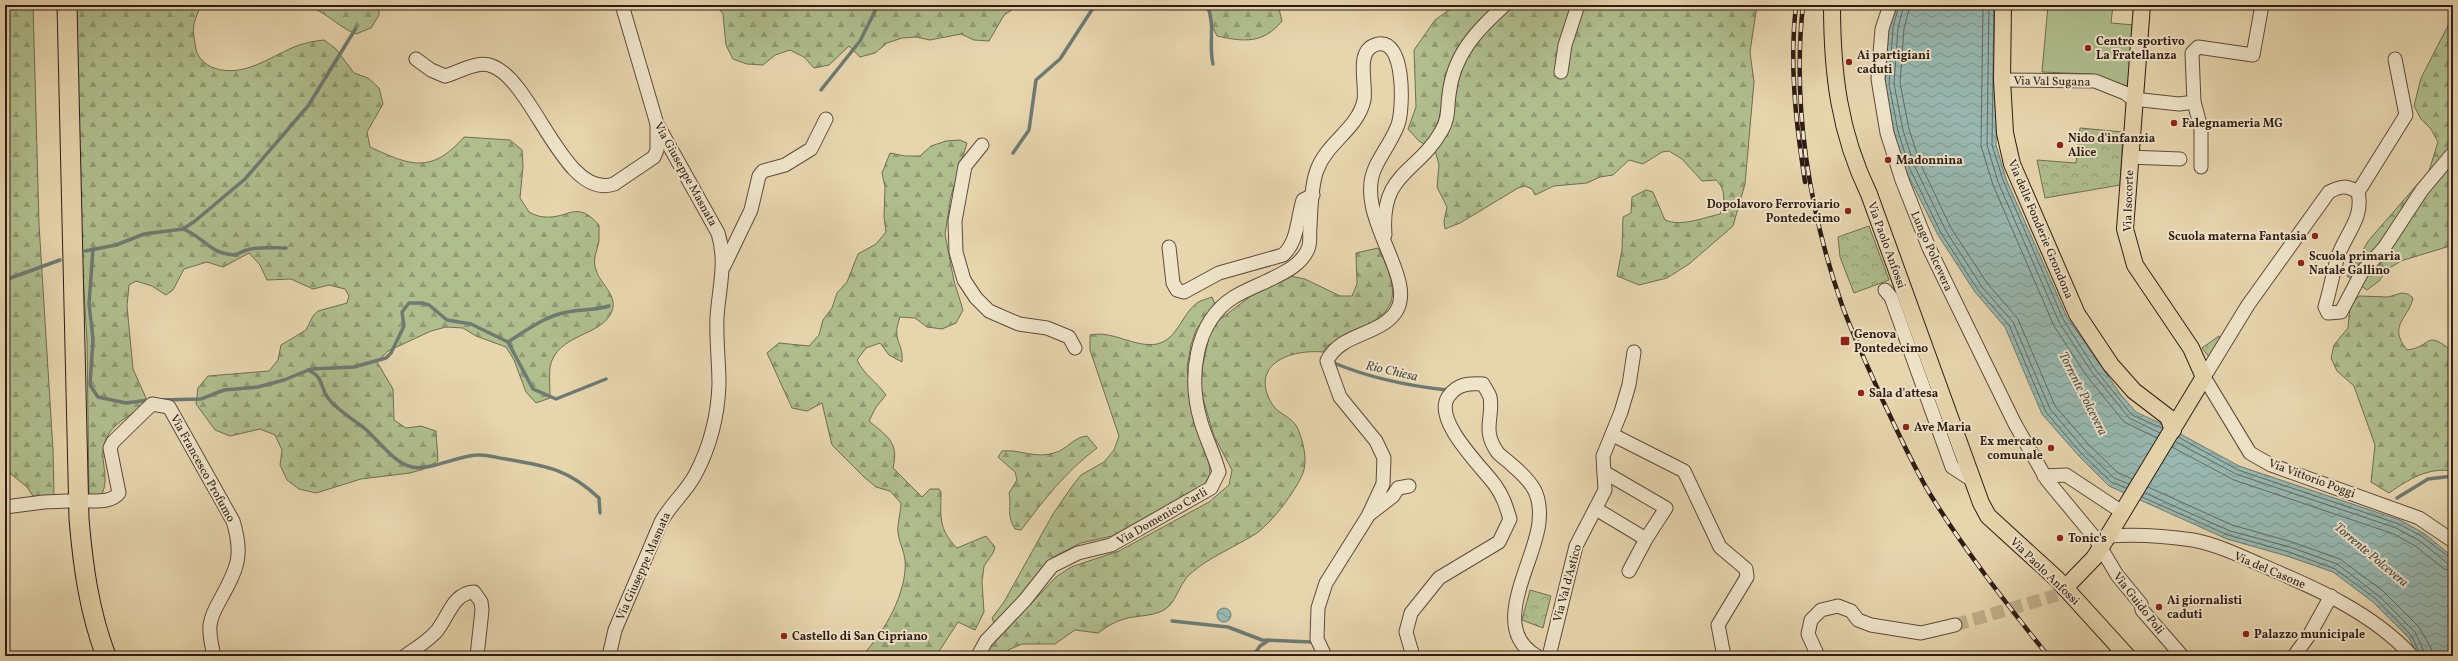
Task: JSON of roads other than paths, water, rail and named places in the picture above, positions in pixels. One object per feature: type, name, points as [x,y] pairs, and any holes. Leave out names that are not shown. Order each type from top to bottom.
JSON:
[{"type":"highway","points":[[67,5],[79,518],[84,576],[97,633],[106,656]]},
{"type":"main road","name":"Via Paolo Anfossi","points":[[1832,5],[1835,78],[1846,137],[1914,317],[1972,480],[1988,516],[2127,656]]},
{"type":"main road","name":"Via delle Fonderie Grondona","points":[[2003,5],[2002,80],[2005,133],[2012,164],[2077,314],[2111,365],[2134,391],[2170,423]]},
{"type":"main road","name":"Via Isocorte","points":[[2142,5],[2124,229],[2129,250],[2135,265],[2191,348],[2204,377]]},
{"type":"main road","points":[[2061,591],[2101,547],[2132,496],[2170,423],[2188,406],[2204,377]]},
{"type":"street","name":"Via Giuseppe Masnata","points":[[609,656],[615,630],[661,522],[670,506],[694,477],[711,440],[718,404],[717,318],[723,268],[723,249],[718,233],[657,124],[622,5]]},
{"type":"street","points":[[1386,249],[1384,221],[1386,204],[1392,188],[1443,130],[1449,110],[1448,95],[1464,49],[1476,31],[1505,5]]},
{"type":"street","points":[[1560,72],[1565,46],[1578,5]]},
{"type":"street","name":"Lungo Polcevera","points":[[1890,5],[1882,30],[1878,79],[1887,133],[1899,173],[1929,248],[2015,424],[2046,478],[2101,547]]},
{"type":"street","points":[[2201,167],[2201,128],[2194,102],[2192,53],[2198,47],[2253,55],[2262,5]]},
{"type":"street","name":"Via Domenico Carli","points":[[978,656],[986,641],[1025,600],[1052,566],[1078,553],[1111,545],[1211,488],[1219,472],[1200,421],[1194,380],[1200,341],[1210,319],[1233,298],[1282,274],[1299,262],[1309,248],[1313,195],[1317,170],[1331,146],[1354,123],[1364,100],[1365,55],[1368,50],[1377,44],[1388,46],[1396,54],[1401,87],[1399,122],[1371,176],[1370,198],[1375,219],[1401,291],[1395,313],[1384,322],[1332,351],[1327,361],[1340,397],[1376,441],[1384,458],[1383,484],[1368,516],[1330,577],[1318,608],[1317,639],[1325,656]]},
{"type":"street","points":[[416,59],[431,70],[445,76],[474,65],[492,65],[507,75],[526,98],[560,153],[581,176],[597,186],[606,187],[614,184],[654,157],[657,150],[657,124]]},
{"type":"street","points":[[2395,59],[2406,115],[2358,192],[2361,204],[2357,220],[2339,255],[2324,307],[2328,313],[2341,312],[2362,272],[2384,248],[2422,190],[2453,153]]},
{"type":"street","name":"Via Val Sugana","points":[[2002,80],[2095,81],[2125,93],[2134,99],[2179,104],[2194,102]]},
{"type":"street","points":[[723,268],[751,210],[759,176],[763,171],[785,165],[811,149],[826,119]]},
{"type":"street","points":[[982,145],[965,166],[955,221],[956,252],[964,280],[976,298],[989,311],[1019,324],[1047,328],[1069,337],[1075,348]]},
{"type":"street","points":[[2129,157],[2180,160]]},
{"type":"street","points":[[2204,377],[2248,305],[2329,192],[2342,186],[2358,192]]},
{"type":"street","points":[[1169,247],[1173,283],[1177,290],[1184,292],[1219,273],[1283,255],[1290,249],[1294,241],[1303,200],[1313,195]]},
{"type":"street","name":"Via Paolo Anfossi","points":[[1885,290],[1891,297],[1952,467],[1972,480]]},
{"type":"street","name":"Via Val d'Astico","points":[[1549,656],[1576,546],[1605,490],[1603,456],[1613,435],[1629,385],[1634,352]]},
{"type":"street","name":"Via Vittorio Poggi","points":[[2204,377],[2250,453],[2271,465],[2419,518],[2453,541]]},
{"type":"street","points":[[1413,656],[1406,632],[1411,613],[1439,578],[1499,542],[1510,519],[1504,498],[1456,436],[1447,421],[1446,400],[1453,389],[1466,384],[1483,384],[1490,396],[1488,423],[1490,437],[1498,453],[1532,485],[1540,503],[1539,524],[1513,612],[1518,636],[1529,652],[1537,656]]},
{"type":"street","name":"Via Francesco Profumo","points":[[88,501],[106,500],[115,497],[119,493],[110,455],[113,442],[152,404],[169,407],[233,521],[239,541],[239,559],[235,573],[215,609],[210,625],[214,656]]},
{"type":"street","points":[[1613,435],[1684,472],[1720,547],[1746,569],[1747,577],[1718,625],[1724,656]]},
{"type":"street","points":[[1604,472],[1666,508],[1646,539],[1629,571]]},
{"type":"street","points":[[2046,478],[2066,475],[2122,512]]},
{"type":"street","points":[[1368,516],[1393,496],[1398,488],[1409,486]]},
{"type":"street","points":[[5,507],[44,502],[68,501]]},
{"type":"street","points":[[1596,509],[1646,539]]},
{"type":"street","name":"Via del Casone","points":[[2101,547],[2131,535],[2195,540],[2241,556],[2332,596],[2398,641],[2412,656]]},
{"type":"street","name":"Via Guido Poli","points":[[2101,547],[2117,575],[2141,604],[2142,610],[2182,656]]},
{"type":"street","points":[[405,656],[435,633],[457,599],[466,592],[474,592],[481,602],[482,610],[477,656]]},
{"type":"street","points":[[2294,656],[2310,634],[2332,596]]},
{"type":"street","points":[[1818,656],[1808,634],[1811,620],[1821,610],[1838,606],[1851,611],[1858,620],[1872,625],[1921,633],[1955,625]]},
{"type":"water","name":"Torrente Polcevera","points":[[1896,5],[1998,5],[1996,145],[2006,179],[2067,317],[2121,395],[2136,412],[2164,425],[2239,466],[2400,520],[2425,534],[2453,557],[2453,656],[2418,656],[2409,638],[2373,602],[2333,572],[2287,556],[2227,539],[2109,486],[2078,455],[2042,414],[2005,327],[1975,292],[1938,235],[1905,169],[1894,133],[1885,84],[1889,26]]},
{"type":"water","points":[[1221,608],[1227,608],[1231,612],[1231,618],[1227,622],[1221,622],[1217,618],[1217,612]]},
{"type":"waterway","points":[[821,90],[860,41],[878,5]]},
{"type":"waterway","points":[[1013,153],[1029,130],[1036,80],[1060,59],[1095,5]]},
{"type":"waterway","points":[[1207,5],[1210,12],[1212,27],[1211,49],[1213,64]]},
{"type":"waterway","points":[[85,251],[116,245],[144,234],[183,229],[195,221],[245,179],[308,106],[356,28]]},
{"type":"waterway","points":[[183,229],[198,237],[214,249],[227,254],[236,255],[254,248],[286,248]]},
{"type":"waterway","points":[[93,249],[89,304],[93,339],[90,385],[98,397],[126,403],[149,400]]},
{"type":"waterway","points":[[5,280],[60,260]]},
{"type":"waterway","points":[[159,400],[201,399],[224,390],[258,387],[284,380],[311,369],[354,367],[386,358],[391,353],[404,326],[402,312],[409,303],[422,303],[429,305],[447,320],[471,324],[508,342],[533,389],[556,399],[606,379]]},
{"type":"waterway","points":[[508,342],[534,325],[555,315],[609,306]]},
{"type":"waterway","name":"Rio Chiesa","points":[[1334,363],[1390,381],[1447,390]]},
{"type":"waterway","points":[[308,370],[317,376],[325,394],[344,414],[363,427],[392,455],[405,464],[419,468],[469,456],[480,455],[520,461],[545,467],[567,475],[588,488],[599,498],[600,513]]},
{"type":"waterway","points":[[2397,498],[2428,479],[2453,476]]},
{"type":"waterway","points":[[1172,621],[1228,627],[1262,640],[1311,642]]},
{"type":"waterway","points":[[1253,656],[1260,646],[1269,640]]},
{"type":"tunnel","points":[[1955,625],[2057,595]]},
{"type":"railway","points":[[1796,5],[1793,50],[1794,94],[1805,182]]},
{"type":"railway","points":[[1803,5],[1800,42],[1800,80],[1806,157],[1820,232],[1842,305],[1883,401],[1923,483],[1943,515],[1972,556],[2048,656]]},
{"type":"place","name":"Centro sportivo La Fratellanza","points":[[2088,48]]},
{"type":"place","name":"Ai partigiani caduti","points":[[1849,62]]},
{"type":"place","name":"Falegnameria MG","points":[[2174,123]]},
{"type":"place","name":"Nido d'infanzia Alice","points":[[2060,145]]},
{"type":"place","name":"Madonnina","points":[[1888,160]]},
{"type":"place","name":"Dopolavoro Ferroviario Pontedecimo","points":[[1848,211]]},
{"type":"place","name":"Scuola materna Fantasia","points":[[2315,236]]},
{"type":"place","name":"Scuola primaria Natale Gallino","points":[[2301,263]]},
{"type":"place","name":"Genova Pontedecimo","points":[[1845,341]]},
{"type":"place","name":"Sala d'attesa","points":[[1861,393]]},
{"type":"place","name":"Ave Maria","points":[[1906,427]]},
{"type":"place","name":"Ex mercato comunale","points":[[2051,448]]},
{"type":"place","name":"Tonic's","points":[[2060,538]]},
{"type":"place","name":"Ai giornalisti caduti","points":[[2159,607]]},
{"type":"place","name":"Palazzo municipale","points":[[2246,634]]},
{"type":"place","name":"Castello di San Cipriano","points":[[784,636]]}]
